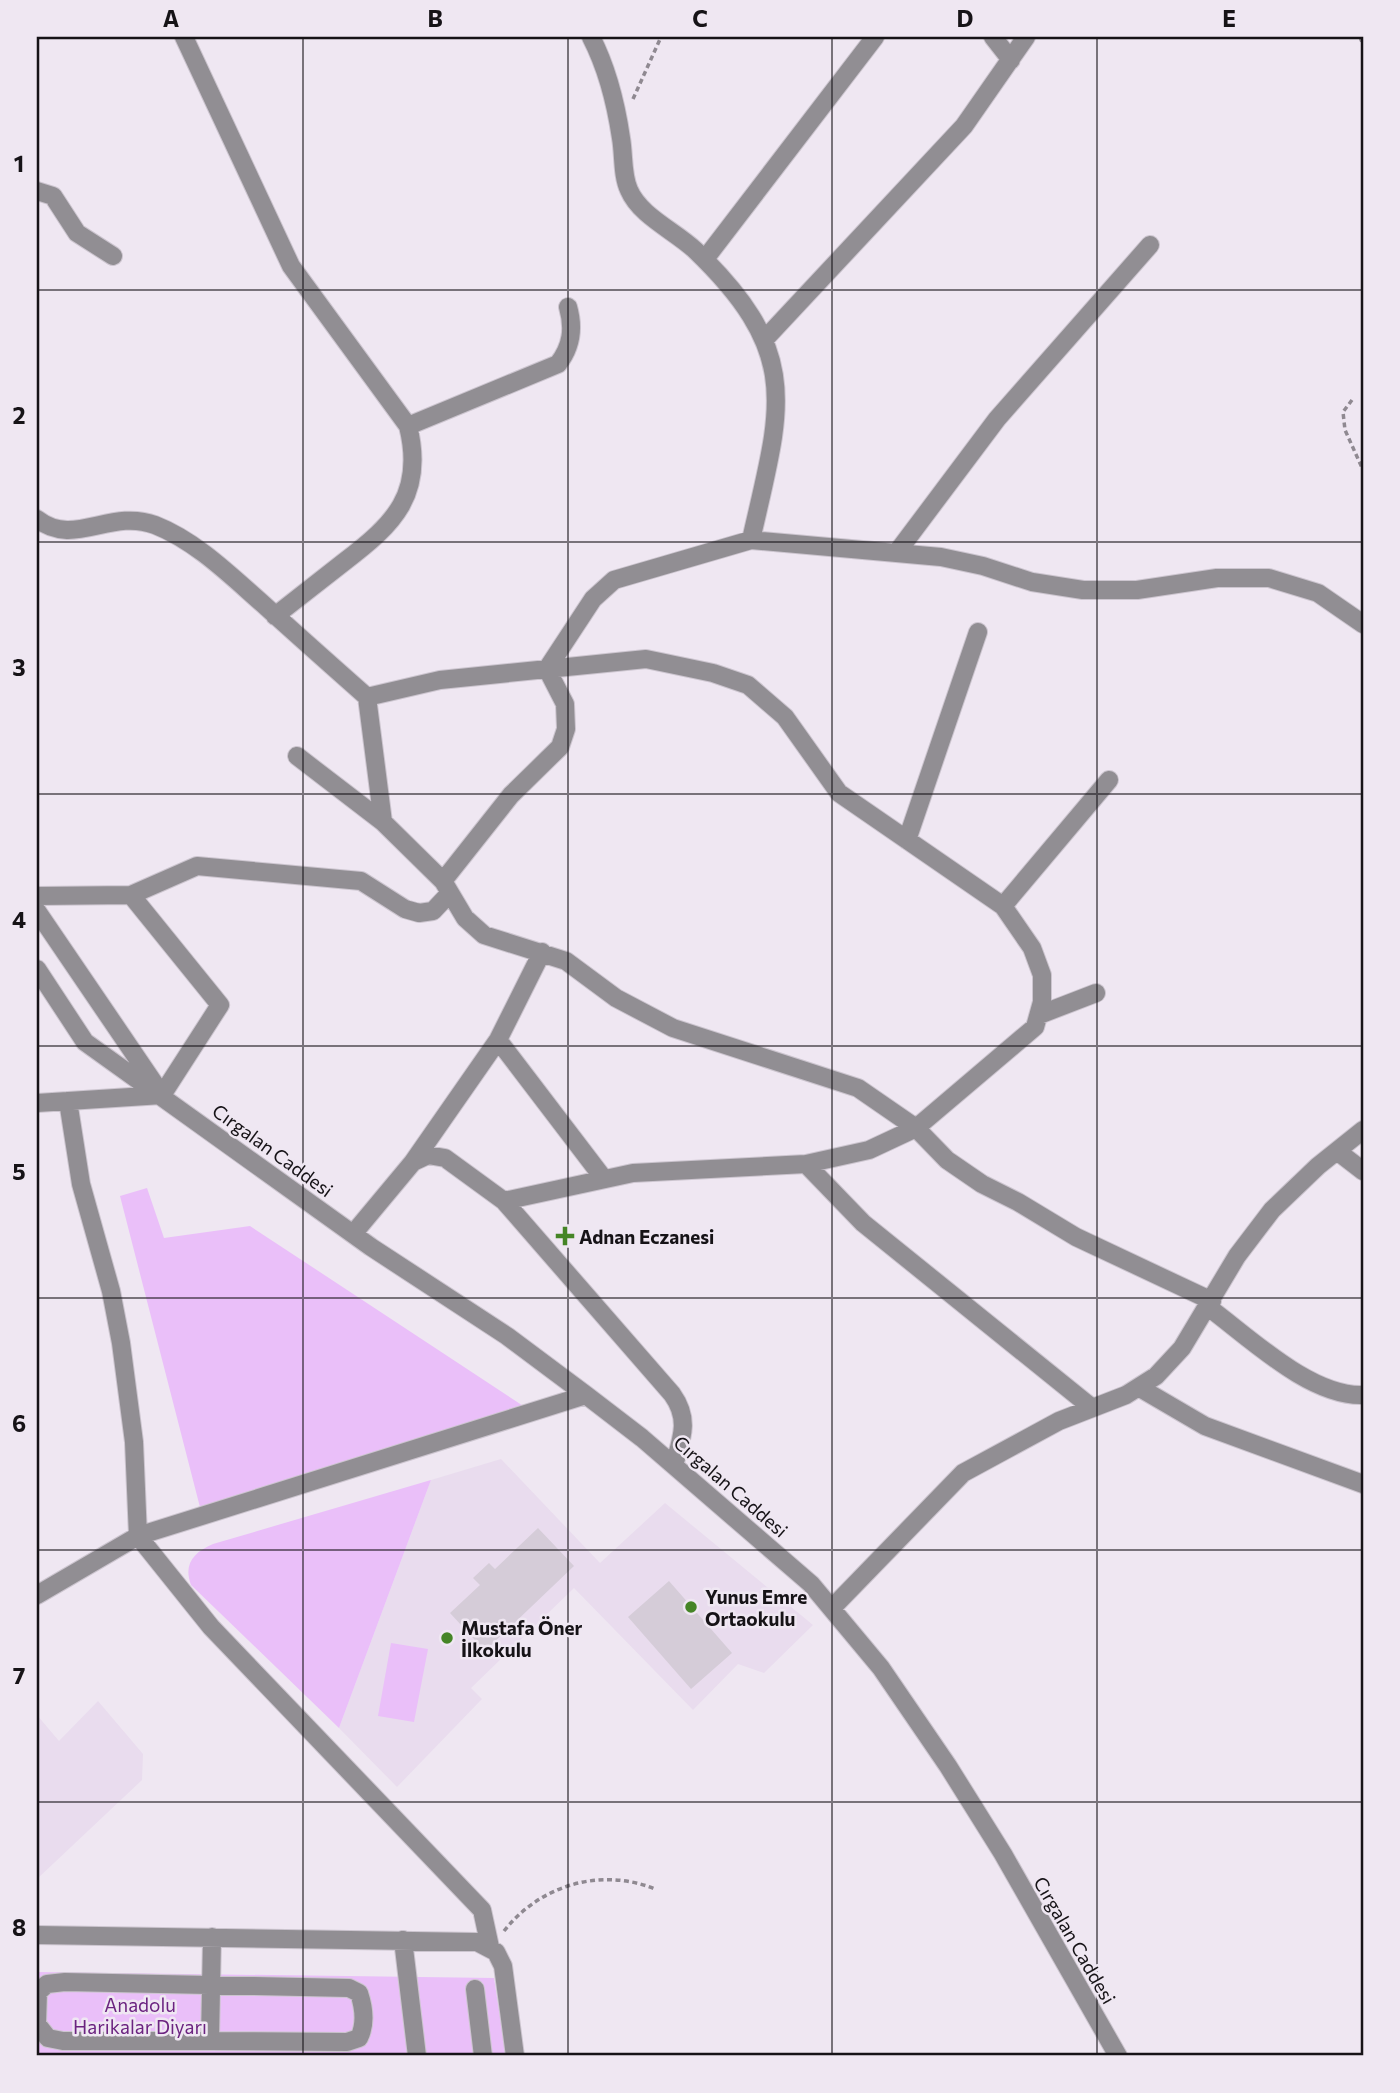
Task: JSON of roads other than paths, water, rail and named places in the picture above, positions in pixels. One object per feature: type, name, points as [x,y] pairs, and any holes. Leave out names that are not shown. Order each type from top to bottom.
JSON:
[{"type":"street","points":[[184,37],[291,267],[408,426],[413,471],[405,501],[397,515],[375,539],[275,615]]},
{"type":"street","points":[[591,37],[617,113],[629,191],[641,207],[705,260],[733,291],[764,340],[775,372],[777,406],[772,449],[751,540]]},
{"type":"street","points":[[705,260],[875,37]]},
{"type":"street","points":[[993,37],[1011,60]]},
{"type":"street","points":[[764,340],[964,126],[1026,37]]},
{"type":"street","points":[[37,191],[53,196],[77,233],[113,256]]},
{"type":"street","points":[[898,551],[997,419],[1150,245]]},
{"type":"street","points":[[408,426],[558,364],[570,341],[572,329],[568,307]]},
{"type":"street","points":[[37,519],[63,531],[82,529],[113,520],[153,525],[219,565],[367,697],[383,822]]},
{"type":"street","points":[[547,669],[593,599],[614,580],[751,540],[898,551],[983,566],[1032,582],[1083,590],[1137,590],[1217,578],[1269,578],[1318,593],[1363,624]]},
{"type":"street","points":[[907,840],[978,632]]},
{"type":"street","points":[[367,697],[440,680],[646,659],[722,675],[748,685],[785,717],[839,793],[1003,906],[1038,961],[1043,989],[1035,1027],[916,1128],[869,1150],[806,1164],[633,1173],[504,1201]]},
{"type":"street","points":[[37,896],[131,895],[197,866],[361,881],[405,909],[419,913],[440,907],[446,887],[511,795],[560,747],[566,729],[565,704],[547,669]]},
{"type":"street","points":[[297,756],[383,822],[446,887],[465,918],[484,935],[566,961],[617,998],[673,1028],[858,1088],[916,1128],[947,1160],[982,1184],[1076,1237],[1210,1304],[1307,1379],[1333,1391],[1363,1395]]},
{"type":"street","points":[[1003,906],[1109,780]]},
{"type":"street","points":[[37,1103],[162,1095],[220,1006],[131,895]]},
{"type":"street","name":"Cırgalan Caddesi","points":[[37,911],[162,1095]]},
{"type":"street","points":[[353,1234],[413,1161],[498,1040],[542,952]]},
{"type":"street","name":"Cırgalan Caddesi","points":[[37,969],[85,1042],[353,1234],[507,1336],[586,1395],[674,1465],[787,1562],[833,1607],[881,1668],[969,1799],[1118,2056]]},
{"type":"street","points":[[1039,1015],[1096,993]]},
{"type":"street","points":[[498,1040],[604,1179]]},
{"type":"street","points":[[68,1101],[81,1184],[111,1291],[121,1343],[134,1442],[138,1536],[211,1627],[482,1910],[490,1947],[503,1966],[515,2056]]},
{"type":"street","points":[[833,1607],[964,1473],[1022,1440],[1091,1407],[1140,1388],[1170,1363],[1210,1304],[1237,1256],[1272,1210],[1363,1130]]},
{"type":"street","points":[[1337,1151],[1363,1171]]},
{"type":"street","points":[[413,1161],[428,1156],[446,1158],[504,1201],[678,1402],[685,1428],[674,1465]]},
{"type":"street","points":[[806,1164],[863,1223],[1091,1407]]},
{"type":"street","points":[[1140,1388],[1205,1426],[1363,1483]]},
{"type":"street","points":[[37,1595],[138,1536],[586,1395]]},
{"type":"street","points":[[37,1936],[477,1941],[490,1947]]},
{"type":"street","points":[[210,2041],[212,1937]]},
{"type":"street","points":[[403,1940],[417,2056]]},
{"type":"street","points":[[47,1984],[211,1984],[349,1988],[359,1993],[364,2029],[359,2038],[346,2042],[63,2041],[48,2038],[37,2024],[38,1992],[47,1984]]},
{"type":"street","points":[[475,1989],[483,2056]]},
{"type":"place","name":"Adnan Eczanesi","points":[[565,1236]]},
{"type":"place","name":"Yunus Emre Ortaokulu","points":[[691,1607]]},
{"type":"place","name":"Mustafa Öner İlkokulu","points":[[447,1638]]},
{"type":"park label","name":"Anadolu Harikalar Diyarı","points":[[140,2015]]}]
